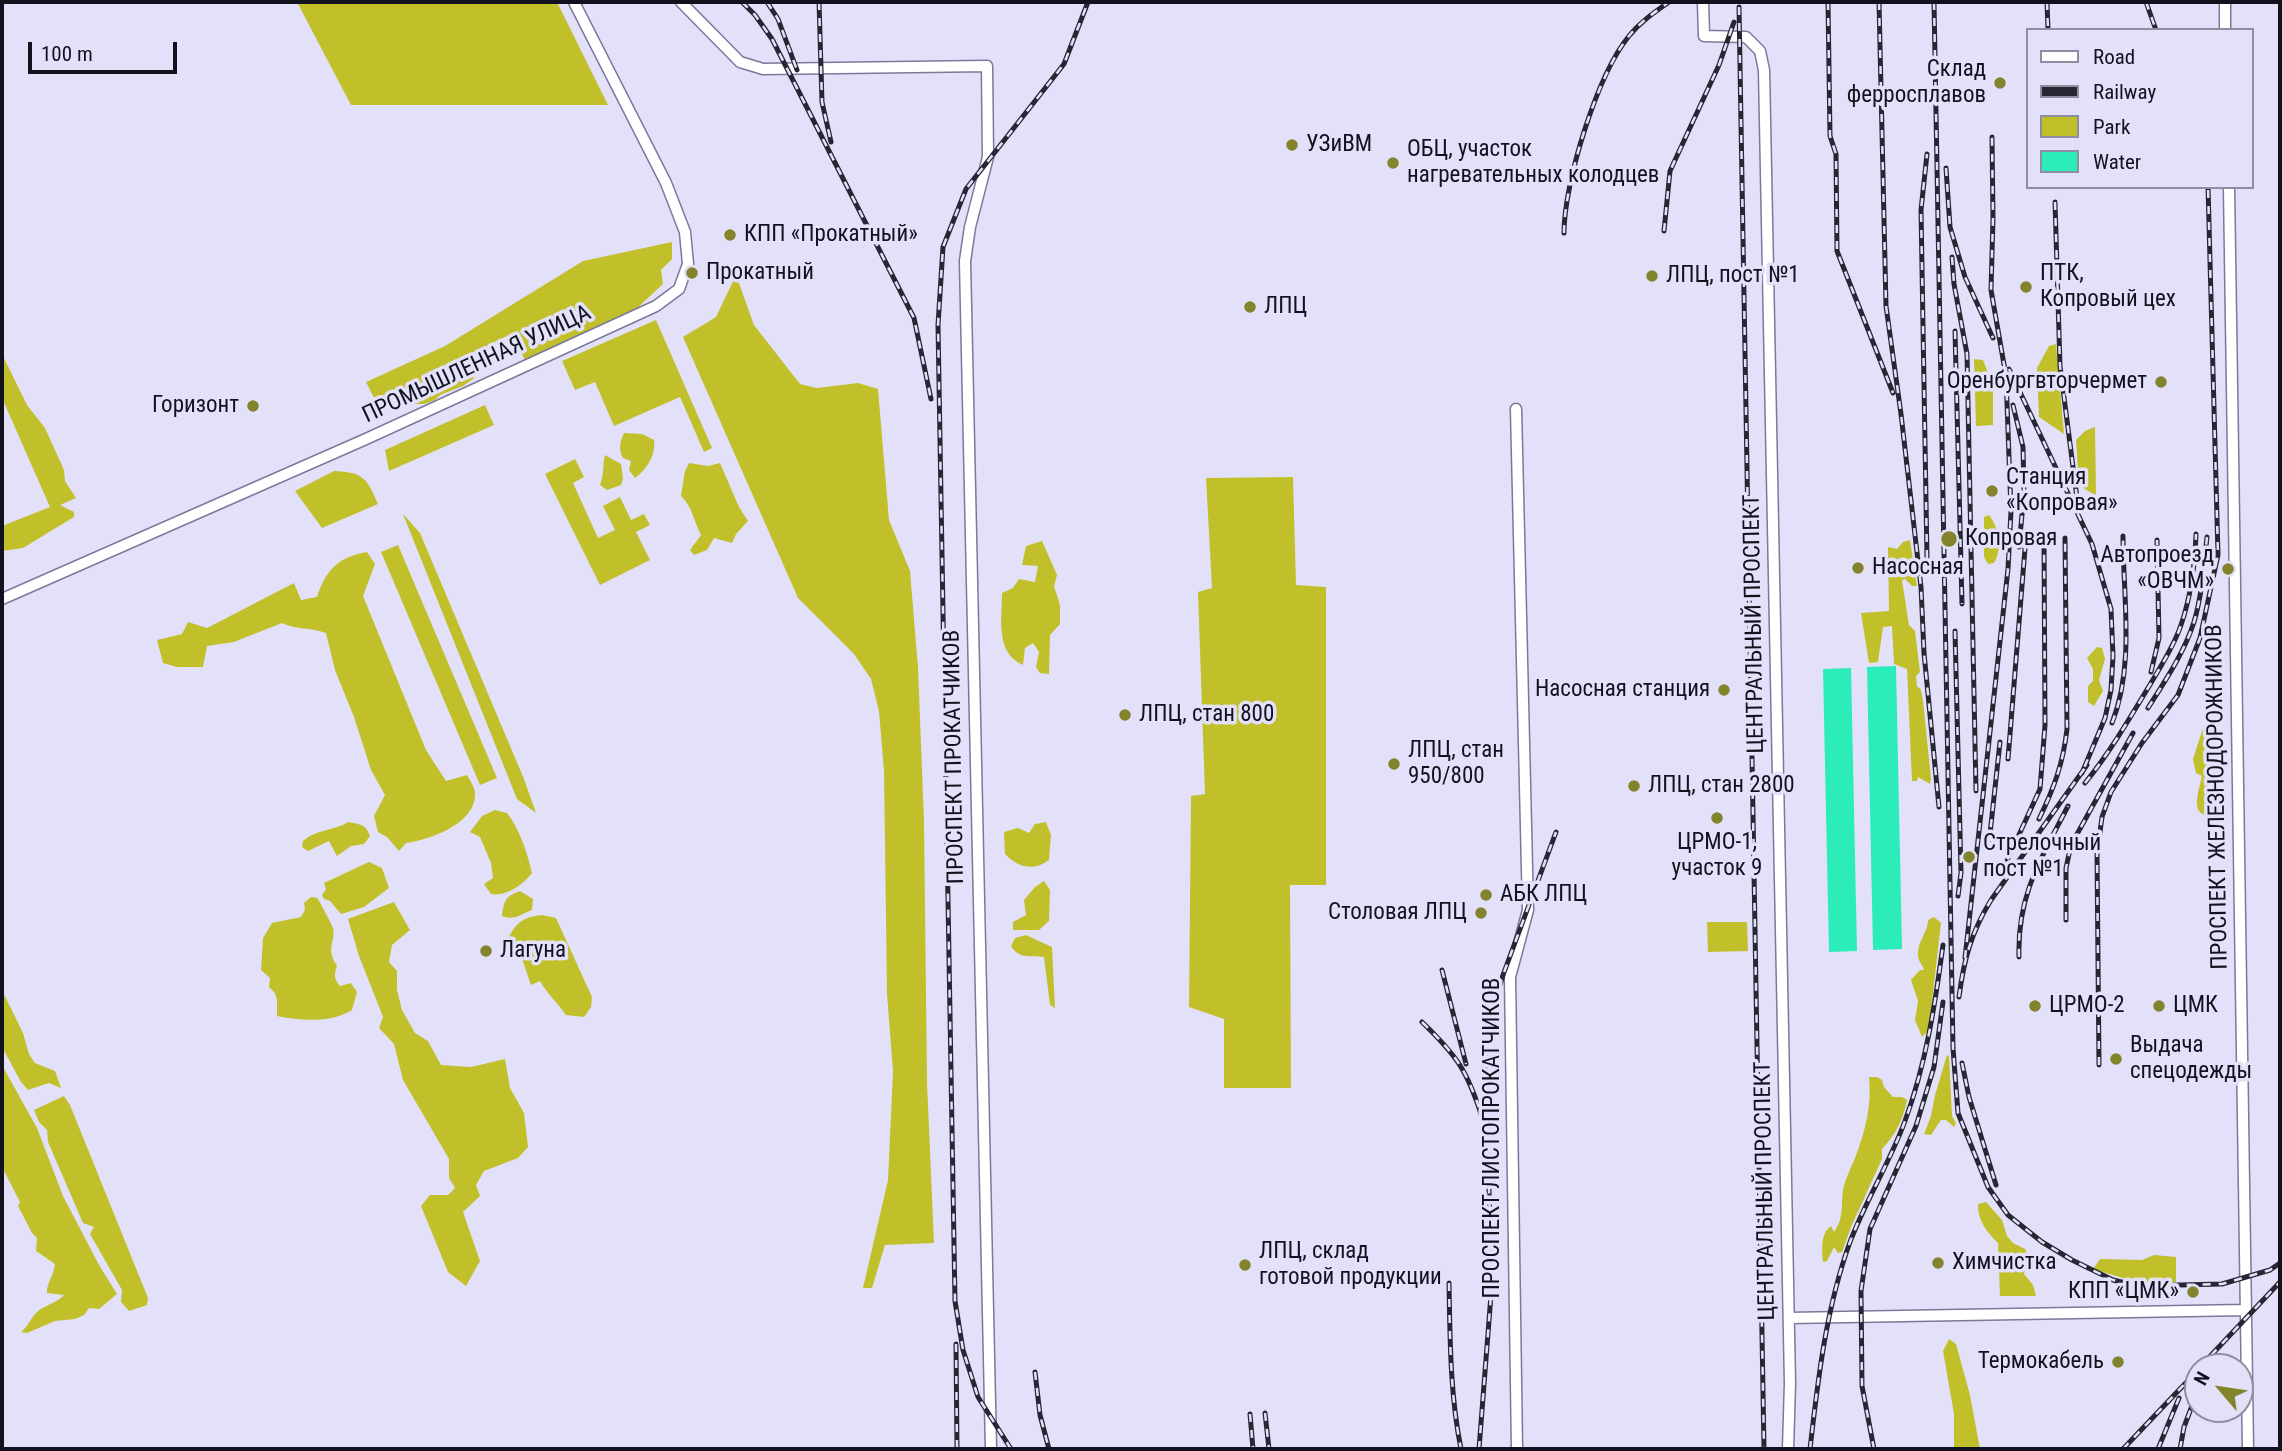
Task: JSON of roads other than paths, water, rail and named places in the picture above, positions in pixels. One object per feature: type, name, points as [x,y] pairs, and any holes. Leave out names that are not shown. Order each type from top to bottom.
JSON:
[{"type":"street","name":"ПРОМЫШЛЕННАЯ УЛИЦА","points":[[2,599],[366,439],[656,306],[679,289],[688,264],[685,232],[666,183],[574,2]]},
{"type":"street","name":"ПРОСПЕКТ ПРОКАТЧИКОВ","points":[[681,2],[740,62],[763,69],[987,66],[988,157],[970,227],[965,261],[991,1449]]},
{"type":"street","name":"ЦЕНТРАЛЬНЫЙ ПРОСПЕКТ","points":[[1703,2],[1704,36],[1746,37],[1760,51],[1765,70],[1789,1318],[1788,1449]]},
{"type":"street","points":[[2225,2],[2225,28]]},
{"type":"street","name":"ПРОСПЕКТ ЖЕЛЕЗНОДОРОЖНИКОВ","points":[[2229,189],[2248,1449]]},
{"type":"street","name":"ПРОСПЕКТ ЛИСТОПРОКАТЧИКОВ","points":[[1516,409],[1528,910],[1510,977],[1517,1449]]},
{"type":"street","points":[[1789,1318],[2245,1310]]},
{"type":"water","points":[[1896,666],[1902,949],[1873,950],[1867,667]]},
{"type":"water","points":[[1851,668],[1857,951],[1829,952],[1823,669]]},
{"type":"railway","points":[[742,2],[772,39],[914,318],[931,399]]},
{"type":"railway","points":[[767,2],[778,19],[797,70]]},
{"type":"railway","points":[[819,2],[822,102],[831,142]]},
{"type":"railway","points":[[1011,1449],[978,1397],[963,1350],[955,1301],[938,325],[943,247],[966,189],[1064,64],[1088,2]]},
{"type":"railway","points":[[1564,233],[1565,212],[1576,159],[1605,76],[1633,31],[1669,2]]},
{"type":"railway","points":[[1828,2],[1830,136],[1836,154],[1837,251],[1893,393]]},
{"type":"railway","points":[[1879,2],[1886,306],[1921,587],[1924,653],[1939,807]]},
{"type":"railway","points":[[1934,2],[1953,1048],[1958,1113],[1988,1187],[2008,1215],[2042,1242],[2113,1280],[2138,1286],[2222,1284],[2270,1270],[2280,1263]]},
{"type":"railway","points":[[2047,2],[2048,28]]},
{"type":"railway","points":[[2146,2],[2155,28]]},
{"type":"railway","points":[[1739,7],[1764,1449]]},
{"type":"railway","points":[[1664,231],[1670,171],[1719,65],[1734,22]]},
{"type":"railway","points":[[1965,958],[2008,569],[2011,511],[2006,376],[1991,290],[1992,137]]},
{"type":"railway","points":[[1927,154],[1921,210],[1927,558]]},
{"type":"railway","points":[[1946,168],[1950,227],[1965,277],[1993,338]]},
{"type":"railway","points":[[2099,1065],[2097,855],[2102,817],[2111,792],[2142,743],[2178,695],[2200,638],[2218,555],[2208,189]]},
{"type":"railway","points":[[2055,202],[2060,366],[2077,498]]},
{"type":"railway","points":[[1952,257],[1954,284],[1967,354],[1976,791]]},
{"type":"railway","points":[[1955,331],[1962,604]]},
{"type":"railway","points":[[2009,369],[2092,544],[2111,609],[2111,690],[2105,718],[2082,773]]},
{"type":"railway","points":[[2013,405],[2023,447],[2024,493],[2019,547]]},
{"type":"railway","points":[[2085,783],[2127,722],[2175,640],[2190,592],[2196,534]]},
{"type":"railway","points":[[2008,759],[2026,536]]},
{"type":"railway","points":[[2112,723],[2119,701],[2126,654],[2123,536]]},
{"type":"railway","points":[[2148,708],[2180,656],[2194,622],[2201,591],[2207,537]]},
{"type":"railway","points":[[2001,874],[2040,789],[2045,725],[2044,538]]},
{"type":"railway","points":[[2039,819],[2057,776],[2067,729],[2065,538]]},
{"type":"railway","points":[[2151,672],[2159,638],[2157,540]]},
{"type":"railway","points":[[1955,631],[1961,873],[1958,896]]},
{"type":"railway","points":[[2066,920],[2066,868],[2071,845],[2133,733]]},
{"type":"railway","points":[[1989,843],[2000,742]]},
{"type":"railway","points":[[1959,997],[1969,947],[1984,912],[2087,765]]},
{"type":"railway","points":[[2019,957],[2019,935],[2027,896],[2040,861],[2068,806]]},
{"type":"railway","points":[[1479,1449],[1492,1282],[1485,1067],[1490,1019],[1503,975],[1556,832]]},
{"type":"railway","points":[[1810,1449],[1820,1370],[1835,1292],[1850,1242],[1899,1136],[1919,1078],[1943,945]]},
{"type":"railway","points":[[1442,970],[1466,1064]]},
{"type":"railway","points":[[1874,1449],[1862,1386],[1861,1291],[1870,1229],[1916,1126],[1934,1067],[1943,1002]]},
{"type":"railway","points":[[1422,1022],[1460,1065],[1482,1117]]},
{"type":"railway","points":[[1962,1063],[1969,1097],[1996,1185]]},
{"type":"railway","points":[[2213,1353],[2280,1282]]},
{"type":"railway","points":[[1449,1283],[1453,1387],[1461,1449]]},
{"type":"railway","points":[[956,1344],[957,1449]]},
{"type":"railway","points":[[1035,1372],[1040,1415],[1049,1449]]},
{"type":"railway","points":[[2123,1449],[2184,1385]]},
{"type":"railway","points":[[2158,1449],[2179,1398]]},
{"type":"railway","points":[[1265,1413],[1269,1449]]},
{"type":"railway","points":[[1250,1414],[1253,1449]]},
{"type":"railway","points":[[2180,1449],[2186,1423]]},
{"type":"place","name":"Склад ферросплавов","points":[[2000,83]]},
{"type":"place","name":"УЗиВМ","points":[[1292,145]]},
{"type":"place","name":"ОБЦ, участок нагревательных колодцев","points":[[1393,163]]},
{"type":"place","name":"КПП «Прокатный»","points":[[730,235]]},
{"type":"place","name":"Прокатный","points":[[692,273]]},
{"type":"place","name":"ЛПЦ, пост №1","points":[[1652,276]]},
{"type":"place","name":"ПТК, Копровый цех","points":[[2026,287]]},
{"type":"place","name":"ЛПЦ","points":[[1250,307]]},
{"type":"place","name":"Оренбургвторчермет","points":[[2161,382]]},
{"type":"place","name":"Горизонт","points":[[253,406]]},
{"type":"place","name":"Станция «Копровая»","points":[[1992,491]]},
{"type":"place","name":"Копровая","points":[[1949,539]]},
{"type":"place","name":"Насосная","points":[[1858,568]]},
{"type":"place","name":"Автопроезд «ОВЧМ»","points":[[2228,569]]},
{"type":"place","name":"Насосная станция","points":[[1724,690]]},
{"type":"place","name":"ЛПЦ, стан 800","points":[[1125,715]]},
{"type":"place","name":"ЛПЦ, стан 950/800","points":[[1394,764]]},
{"type":"place","name":"ЛПЦ, стан 2800","points":[[1634,786]]},
{"type":"place","name":"ЦРМО-1, участок 9","points":[[1717,818]]},
{"type":"place","name":"Стрелочный пост №1","points":[[1969,857]]},
{"type":"place","name":"АБК ЛПЦ","points":[[1486,895]]},
{"type":"place","name":"Столовая ЛПЦ","points":[[1481,913]]},
{"type":"place","name":"Лагуна","points":[[486,951]]},
{"type":"place","name":"ЦРМО-2","points":[[2035,1006]]},
{"type":"place","name":"ЦМК","points":[[2159,1006]]},
{"type":"place","name":"Выдача спецодежды","points":[[2116,1059]]},
{"type":"place","name":"Химчистка","points":[[1938,1263]]},
{"type":"place","name":"ЛПЦ, склад готовой продукции","points":[[1245,1265]]},
{"type":"place","name":"КПП «ЦМК»","points":[[2193,1292]]},
{"type":"place","name":"Термокабель","points":[[2118,1362]]}]
